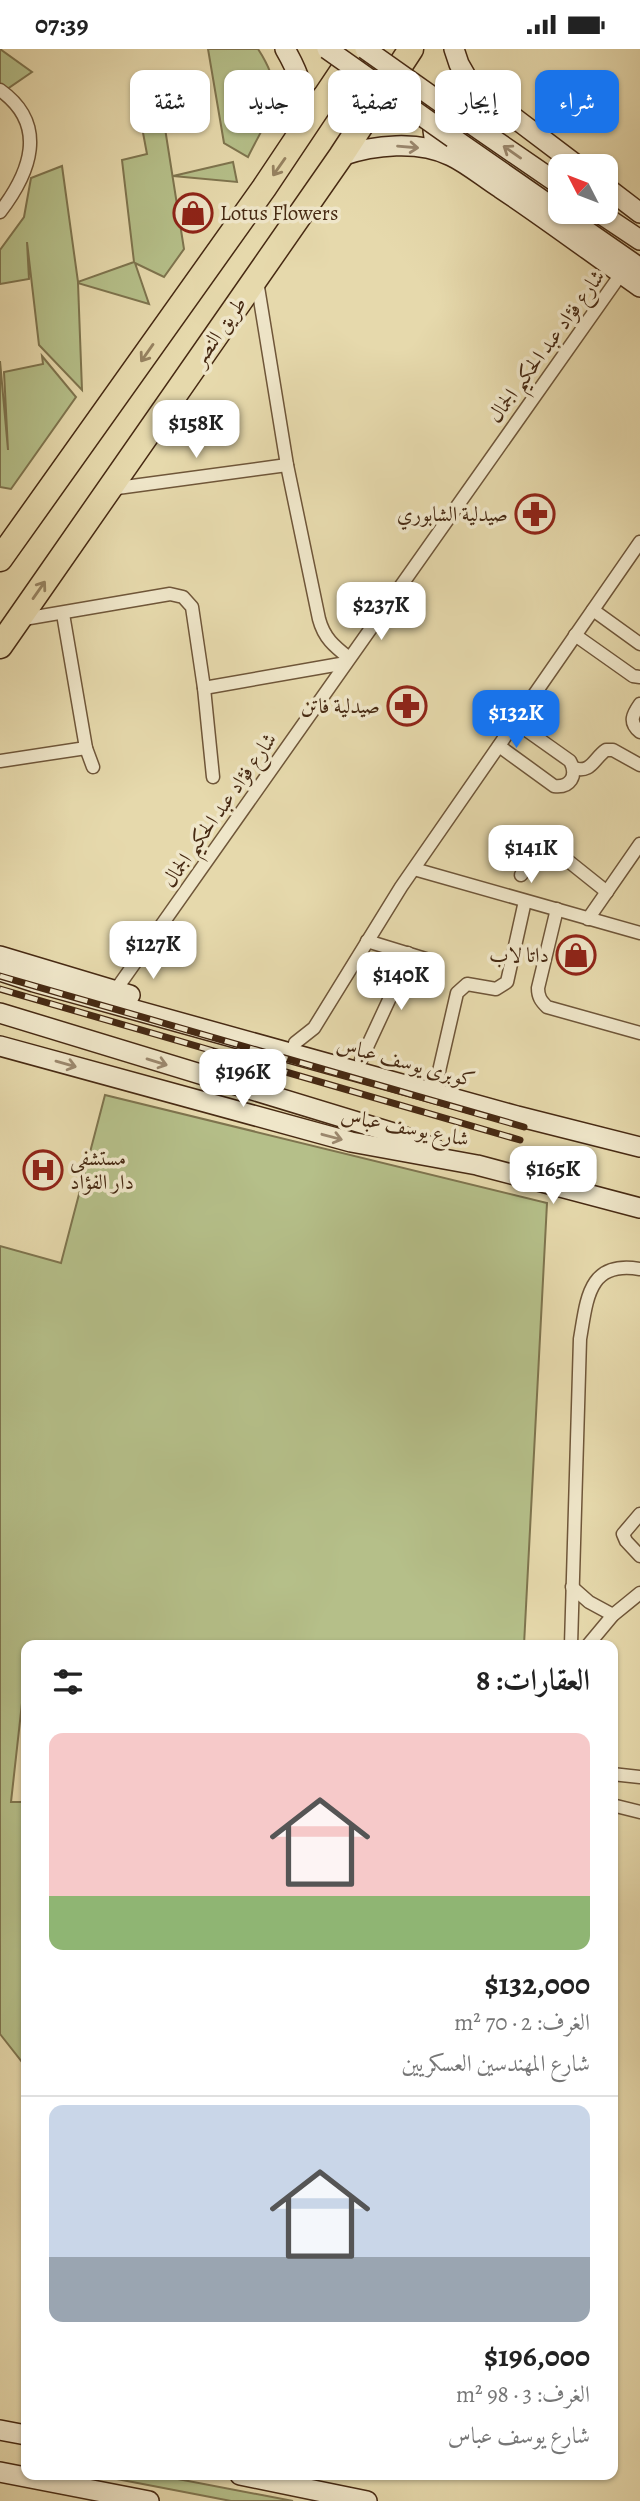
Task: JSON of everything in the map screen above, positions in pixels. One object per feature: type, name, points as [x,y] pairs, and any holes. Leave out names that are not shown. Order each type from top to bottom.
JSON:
[{"type":"highway","points":[[314,114],[357,49]]},
{"type":"highway","name":"طريق النصر","points":[[397,70],[411,49]]},
{"type":"highway","points":[[324,98],[328,97]]},
{"type":"highway","points":[[0,559],[302,133]]},
{"type":"highway","name":"طريق النصر","points":[[0,646],[356,133]]},
{"type":"main road","points":[[285,49],[294,70]]},
{"type":"main road","points":[[327,49],[452,147],[631,271],[640,287]]},
{"type":"main road","points":[[365,49],[548,177]]},
{"type":"main road","points":[[454,49],[462,70]]},
{"type":"main road","points":[[435,111],[432,124],[434,137],[441,148],[452,147]]},
{"type":"main road","points":[[521,123],[562,154]]},
{"type":"main road","points":[[341,156],[388,146],[433,150],[452,147]]},
{"type":"main road","points":[[618,196],[640,213]]},
{"type":"main road","points":[[616,224],[640,240]]},
{"type":"main road","points":[[0,956],[115,991],[437,1080],[486,1095],[517,1116],[640,1147]]},
{"type":"main road","name":"كوبرى يوسف عباس","points":[[0,971],[517,1116]]},
{"type":"main road","points":[[0,1013],[397,1134],[477,1165]]},
{"type":"main road","name":"شارع يوسف عباس","points":[[0,1045],[351,1142],[477,1165],[640,1208]]},
{"type":"main road","points":[[0,2430],[21,2434]]},
{"type":"main road","points":[[0,2472],[21,2476]]},
{"type":"main road","points":[[41,2480],[149,2501]]},
{"type":"main road","points":[[264,2480],[367,2501]]},
{"type":"street","points":[[0,90],[17,105],[26,118],[29,133],[25,172],[17,190],[0,212]]},
{"type":"street","name":"شارع فؤاد عبد الحكيم الجمال","points":[[115,991],[347,661],[631,271]]},
{"type":"street","points":[[256,278],[287,465],[323,632],[347,661]]},
{"type":"street","points":[[110,489],[287,465]]},
{"type":"street","points":[[295,1042],[314,1028],[414,869],[640,542]]},
{"type":"street","points":[[18,620],[170,594],[183,597],[192,607],[213,777]]},
{"type":"street","points":[[593,610],[640,644]]},
{"type":"street","points":[[63,614],[86,748],[93,767]]},
{"type":"street","points":[[576,635],[633,676],[640,677]]},
{"type":"street","points":[[204,688],[347,661]]},
{"type":"street","points":[[640,704],[632,717],[633,724],[640,731]]},
{"type":"street","points":[[499,746],[554,786],[562,787],[574,777],[574,768],[570,761],[515,722]]},
{"type":"street","points":[[0,761],[86,748]]},
{"type":"street","points":[[574,768],[581,771],[588,769],[606,750],[613,750],[640,765]]},
{"type":"street","points":[[587,919],[640,844]]},
{"type":"street","points":[[521,875],[541,849],[552,848],[607,892]]},
{"type":"street","points":[[414,869],[640,933]]},
{"type":"street","points":[[437,1080],[457,993],[467,984],[496,989],[507,982],[526,901]]},
{"type":"street","points":[[557,909],[538,988],[538,996],[542,1002],[547,1007],[640,1033]]},
{"type":"street","points":[[367,941],[432,961]]},
{"type":"street","points":[[361,1060],[408,953]]},
{"type":"street","points":[[571,1640],[579,1339],[592,1288],[603,1274],[618,1266],[640,1269]]},
{"type":"street","points":[[640,1514],[623,1534],[640,1556]]},
{"type":"street","points":[[572,1587],[589,1602],[614,1615]]},
{"type":"street","points":[[592,1640],[614,1615],[640,1593]]},
{"type":"street","points":[[618,1775],[640,1777]]},
{"type":"street","points":[[618,1806],[640,1812]]},
{"type":"green space","points":[[0,49],[32,72],[0,94]]},
{"type":"green space","points":[[208,49],[258,49],[269,70],[224,70],[224,133],[260,133],[248,157],[224,143]]},
{"type":"green space","points":[[143,133],[166,133],[184,249],[164,277],[135,263],[149,304],[78,283],[82,390],[39,345],[27,242],[29,279],[0,284],[0,250],[24,217],[31,178],[62,166],[78,282],[134,262],[122,160],[147,154]]},
{"type":"green space","points":[[233,162],[237,182],[173,176]]},
{"type":"green space","points":[[42,356],[76,397],[11,489],[0,487],[0,361],[8,450],[4,372],[43,364]]},
{"type":"green space","points":[[105,1095],[547,1203],[524,1640],[21,1640],[21,1712],[11,1802],[21,1802],[21,2061],[0,2034],[0,1246],[61,1263]]},
{"type":"green space","points":[[122,2480],[183,2480],[293,2501],[231,2501]]},
{"type":"railway","points":[[0,976],[524,1127]]},
{"type":"railway","points":[[0,989],[520,1140]]},
{"type":"place","name":"Lotus Flowers","points":[[193,213]]},
{"type":"place","name":"صيدلية الشابوري","points":[[535,514]]},
{"type":"place","name":"صيدلية فاتن","points":[[407,706]]},
{"type":"place","name":"داتا لاب","points":[[576,955]]},
{"type":"place","name":"مستشفى دار الفؤاد","points":[[43,1170]]}]
